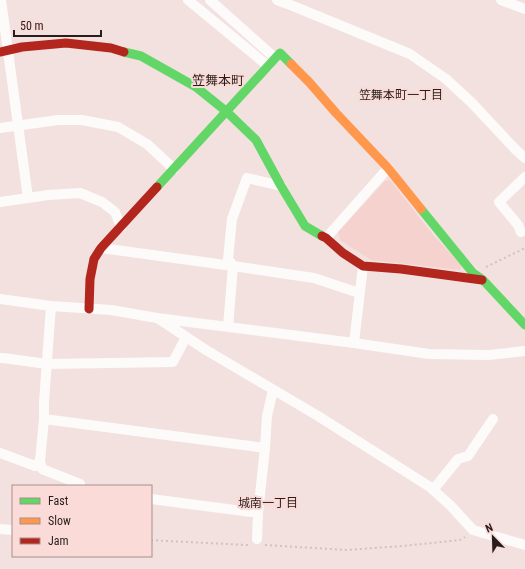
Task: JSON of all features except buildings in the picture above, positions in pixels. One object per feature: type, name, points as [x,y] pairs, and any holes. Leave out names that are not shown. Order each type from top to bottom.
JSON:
[{"type":"street","points":[[1,0],[4,52],[18,125],[28,198]]},
{"type":"street","points":[[188,0],[272,62]]},
{"type":"street","points":[[210,0],[272,62]]},
{"type":"street","points":[[277,0],[410,54],[446,79],[472,103],[525,158]]},
{"type":"street","points":[[501,0],[525,9]]},
{"type":"street","points":[[4,52],[22,47],[66,43],[111,48],[141,56],[196,87],[227,112],[256,140],[305,226],[326,238],[362,266],[401,269],[483,280]]},
{"type":"street","points":[[89,309],[90,279],[94,259],[101,248],[280,53],[309,82],[388,168],[473,273],[483,280],[525,325]]},
{"type":"street","points":[[0,128],[58,120],[82,120],[118,127],[146,144],[174,169]]},
{"type":"street","points":[[326,238],[388,168]]},
{"type":"street","points":[[521,232],[518,225],[499,202],[525,177]]},
{"type":"street","points":[[228,327],[233,266],[228,259],[232,219],[247,178],[281,186]]},
{"type":"street","points":[[0,202],[48,195],[80,193],[102,202],[114,212],[121,227]]},
{"type":"street","points":[[101,248],[314,278],[359,293]]},
{"type":"street","points":[[354,343],[362,266]]},
{"type":"street","points":[[0,299],[51,306],[111,310],[158,318],[429,354],[489,355],[525,351]]},
{"type":"street","points":[[51,306],[40,461],[42,469],[83,485]]},
{"type":"street","points":[[158,318],[206,350],[365,445],[430,486],[474,530],[525,545]]},
{"type":"street","points":[[0,358],[47,364],[173,362],[186,337]]},
{"type":"street","points":[[257,543],[258,513],[267,416],[273,390]]},
{"type":"street","points":[[44,418],[265,448]]},
{"type":"street","points":[[433,490],[458,460],[468,456],[493,419]]},
{"type":"street","points":[[0,453],[35,466],[40,461]]},
{"type":"street","points":[[152,498],[258,513]]},
{"type":"street","points":[[0,528],[12,530]]},
{"type":"path","points":[[473,273],[525,248]]},
{"type":"path","points":[[152,540],[257,543],[347,550],[460,540],[474,530]]},
{"type":"shaded area","points":[[390,180],[433,235],[462,266],[460,270],[371,260],[340,240],[338,232],[385,181]]},
{"type":"traffic: fast","points":[[124,52],[141,56],[196,87],[227,112],[256,140],[305,226],[322,236]]},
{"type":"traffic: fast","points":[[157,187],[280,53],[291,64]]},
{"type":"traffic: fast","points":[[421,209],[473,273],[483,280],[525,325]]},
{"type":"traffic: slow","points":[[291,64],[388,168],[421,209]]},
{"type":"traffic: jam","points":[[0,52],[22,47],[66,43],[111,48],[124,52]]},
{"type":"traffic: jam","points":[[89,309],[90,279],[94,259],[101,248],[157,187]]},
{"type":"traffic: jam","points":[[322,236],[343,253],[363,266],[401,269],[482,280]]},
{"type":"district","name":"笠舞本町","points":[[218,80]]},
{"type":"district","name":"笠舞本町一丁目","points":[[401,95]]},
{"type":"district","name":"城南一丁目","points":[[268,503]]}]
